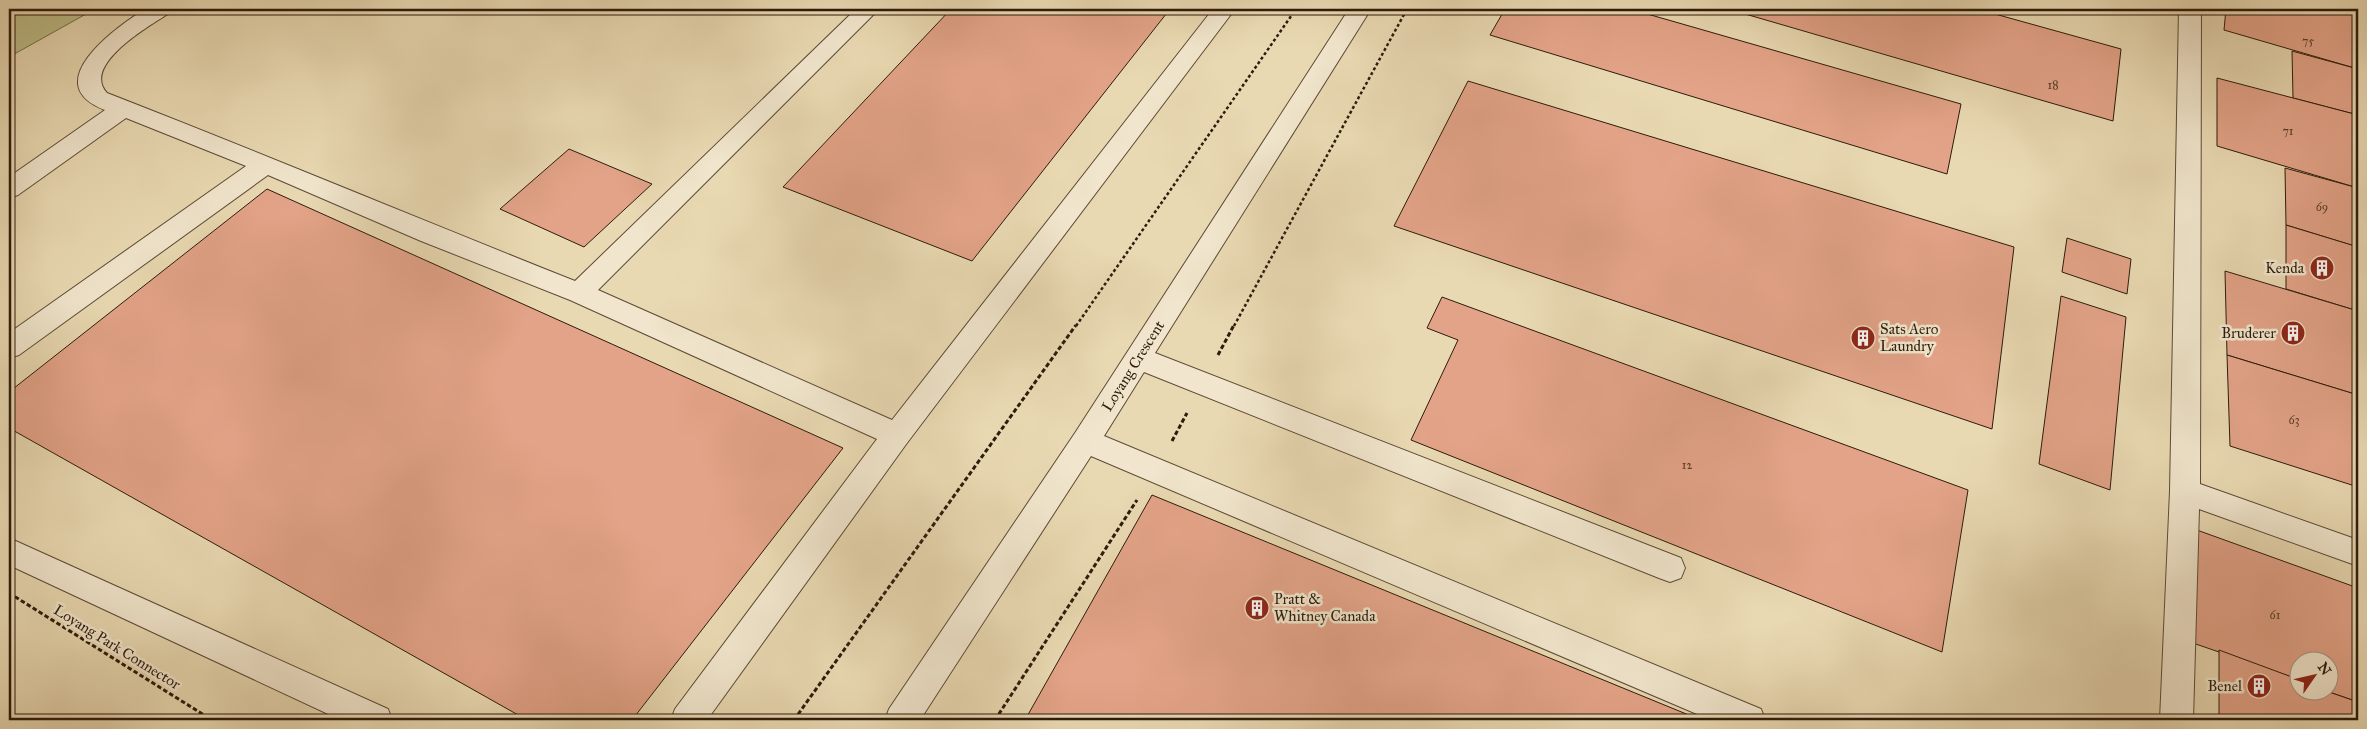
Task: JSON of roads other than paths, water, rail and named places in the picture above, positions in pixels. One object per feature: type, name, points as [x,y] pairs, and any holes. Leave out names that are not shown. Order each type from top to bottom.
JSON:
[{"type":"street","points":[[160,9],[111,43],[98,58],[91,74],[91,88],[99,100],[266,164],[430,234],[580,293],[897,435]]},
{"type":"street","points":[[580,293],[868,9]]},
{"type":"street","points":[[687,720],[897,435],[1224,9]]},
{"type":"street","name":"Loyang Crescent","points":[[901,720],[1085,441],[1360,9]]},
{"type":"street","points":[[2176,720],[2185,491],[2190,9]]},
{"type":"street","points":[[9,189],[122,110]]},
{"type":"street","points":[[9,346],[266,164]]},
{"type":"street","points":[[1138,358],[1670,568]]},
{"type":"street","points":[[1085,441],[1749,720]]},
{"type":"street","points":[[2185,491],[2358,553]]},
{"type":"street","points":[[9,550],[376,720]]},
{"type":"place","name":"Kenda","points":[[2322,268]]},
{"type":"place","name":"Bruderer","points":[[2293,333]]},
{"type":"place","name":"Sats Aero Laundry","points":[[1863,338]]},
{"type":"place","name":"Pratt & Whitney Canada","points":[[1257,608]]},
{"type":"place","name":"Benel","points":[[2259,686]]}]
